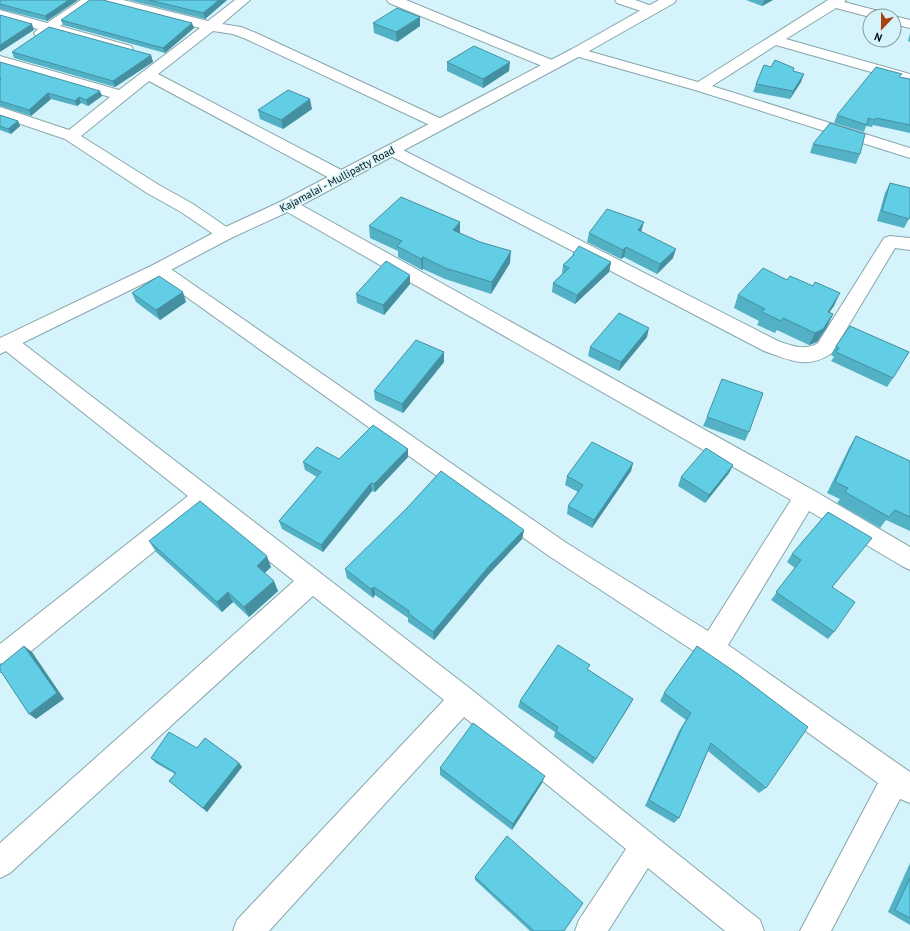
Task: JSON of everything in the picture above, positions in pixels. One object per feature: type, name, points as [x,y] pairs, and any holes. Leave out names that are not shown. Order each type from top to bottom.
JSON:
[{"type":"street","points":[[31,40],[90,0]]},
{"type":"street","points":[[107,0],[210,26],[223,27],[251,36],[440,124]]},
{"type":"street","points":[[71,136],[243,0]]},
{"type":"street","points":[[394,0],[552,65]]},
{"type":"street","points":[[622,0],[650,10]]},
{"type":"street","name":"Kajamalai - Mullipatty Road","points":[[4,345],[159,269],[225,234],[288,205],[577,52],[669,0]]},
{"type":"street","points":[[700,87],[776,41],[836,2],[862,10]]},
{"type":"street","points":[[0,14],[137,52]]},
{"type":"street","points":[[776,41],[910,79]]},
{"type":"street","points":[[12,52],[0,60],[122,96]]},
{"type":"street","points":[[577,52],[700,87],[910,153]]},
{"type":"street","points":[[152,56],[167,60]]},
{"type":"street","points":[[148,75],[340,177]]},
{"type":"street","points":[[0,112],[71,136],[153,189],[187,208],[225,234]]},
{"type":"street","points":[[391,150],[771,346],[794,354],[814,355],[826,348],[890,242],[910,244]]},
{"type":"street","points":[[288,205],[908,554]]},
{"type":"street","points":[[159,269],[557,549],[712,648],[903,784],[816,931]]},
{"type":"street","points":[[4,345],[205,496],[313,580],[463,699],[749,931]]},
{"type":"street","points":[[0,660],[205,496]]},
{"type":"street","points":[[712,648],[805,497]]},
{"type":"street","points":[[0,863],[313,580]]},
{"type":"street","points":[[248,931],[463,699]]},
{"type":"street","points":[[590,931],[645,846]]},
{"type":"building","points":[[0,0],[69,0],[45,16],[0,4]]},
{"type":"building","points":[[90,0],[103,0],[192,23],[163,48],[61,20]]},
{"type":"building","points":[[149,0],[219,0],[203,13]]},
{"type":"building","points":[[397,8],[420,17],[396,32],[373,23]]},
{"type":"building","points":[[0,15],[32,24],[0,45]]},
{"type":"building","points":[[49,27],[151,55],[113,81],[12,52]]},
{"type":"building","points":[[474,46],[510,62],[483,79],[447,62]]},
{"type":"building","points":[[775,60],[794,68],[793,71],[804,74],[793,91],[756,84],[764,65],[771,67]]},
{"type":"building","points":[[0,62],[100,91],[86,100],[79,97],[75,101],[48,93],[29,110],[0,101]]},
{"type":"building","points":[[876,67],[902,74],[899,77],[910,79],[910,125],[876,118],[875,120],[868,118],[867,125],[837,115]]},
{"type":"building","points":[[288,90],[310,99],[281,120],[258,110]]},
{"type":"building","points":[[0,115],[18,121],[8,129],[0,126]]},
{"type":"building","points":[[830,123],[865,134],[860,154],[813,144]]},
{"type":"building","points":[[890,183],[910,188],[909,219],[882,211]]},
{"type":"building","points":[[401,197],[460,222],[453,230],[480,242],[511,251],[492,282],[445,268],[423,257],[421,259],[397,246],[402,241],[369,226]]},
{"type":"building","points":[[607,209],[644,222],[638,230],[676,249],[660,264],[626,247],[623,250],[589,233]]},
{"type":"building","points":[[579,246],[611,262],[577,295],[553,283],[569,268],[563,265],[574,255],[573,254]]},
{"type":"building","points":[[386,261],[410,275],[383,305],[356,294]]},
{"type":"building","points":[[763,268],[787,280],[790,276],[813,286],[815,282],[840,293],[828,312],[833,314],[823,329],[815,333],[783,318],[781,321],[762,312],[765,309],[738,295]]},
{"type":"building","points":[[159,276],[183,292],[156,310],[132,293]]},
{"type":"building","points":[[619,313],[649,328],[621,362],[590,347]]},
{"type":"building","points":[[850,326],[909,352],[893,378],[836,352],[839,348],[836,346]]},
{"type":"building","points":[[416,340],[444,352],[402,404],[374,391]]},
{"type":"building","points":[[722,379],[763,393],[749,432],[707,417]]},
{"type":"building","points":[[373,425],[408,449],[374,484],[371,483],[321,545],[279,521],[321,472],[303,462],[317,447],[339,459]]},
{"type":"building","points":[[856,436],[910,461],[910,517],[895,510],[889,517],[845,492],[848,488],[835,482]]},
{"type":"building","points":[[592,442],[633,463],[594,520],[568,506],[583,485],[567,476]]},
{"type":"building","points":[[706,448],[733,465],[709,495],[681,477]]},
{"type":"building","points":[[441,471],[524,530],[489,566],[433,632],[408,613],[409,611],[374,587],[371,589],[345,569],[407,508]]},
{"type":"building","points":[[200,501],[267,556],[257,566],[274,581],[244,607],[228,592],[217,602],[149,541]]},
{"type":"building","points":[[828,512],[872,538],[832,587],[855,602],[834,632],[776,592],[801,560],[792,554]]},
{"type":"building","points":[[558,645],[590,665],[587,669],[633,699],[596,759],[556,731],[558,727],[520,701]]},
{"type":"building","points":[[24,646],[57,693],[29,714],[0,670],[0,664]]},
{"type":"building","points":[[697,646],[738,674],[808,727],[766,788],[711,743],[679,818],[649,800],[684,724],[691,713],[664,693]]},
{"type":"building","points":[[473,723],[545,776],[513,824],[440,768]]},
{"type":"building","points":[[169,732],[197,748],[205,738],[239,763],[203,808],[169,781],[176,773],[151,758]]},
{"type":"building","points":[[507,836],[583,903],[564,931],[534,931],[475,877]]},
{"type":"building","points":[[910,878],[910,918],[895,910]]}]
